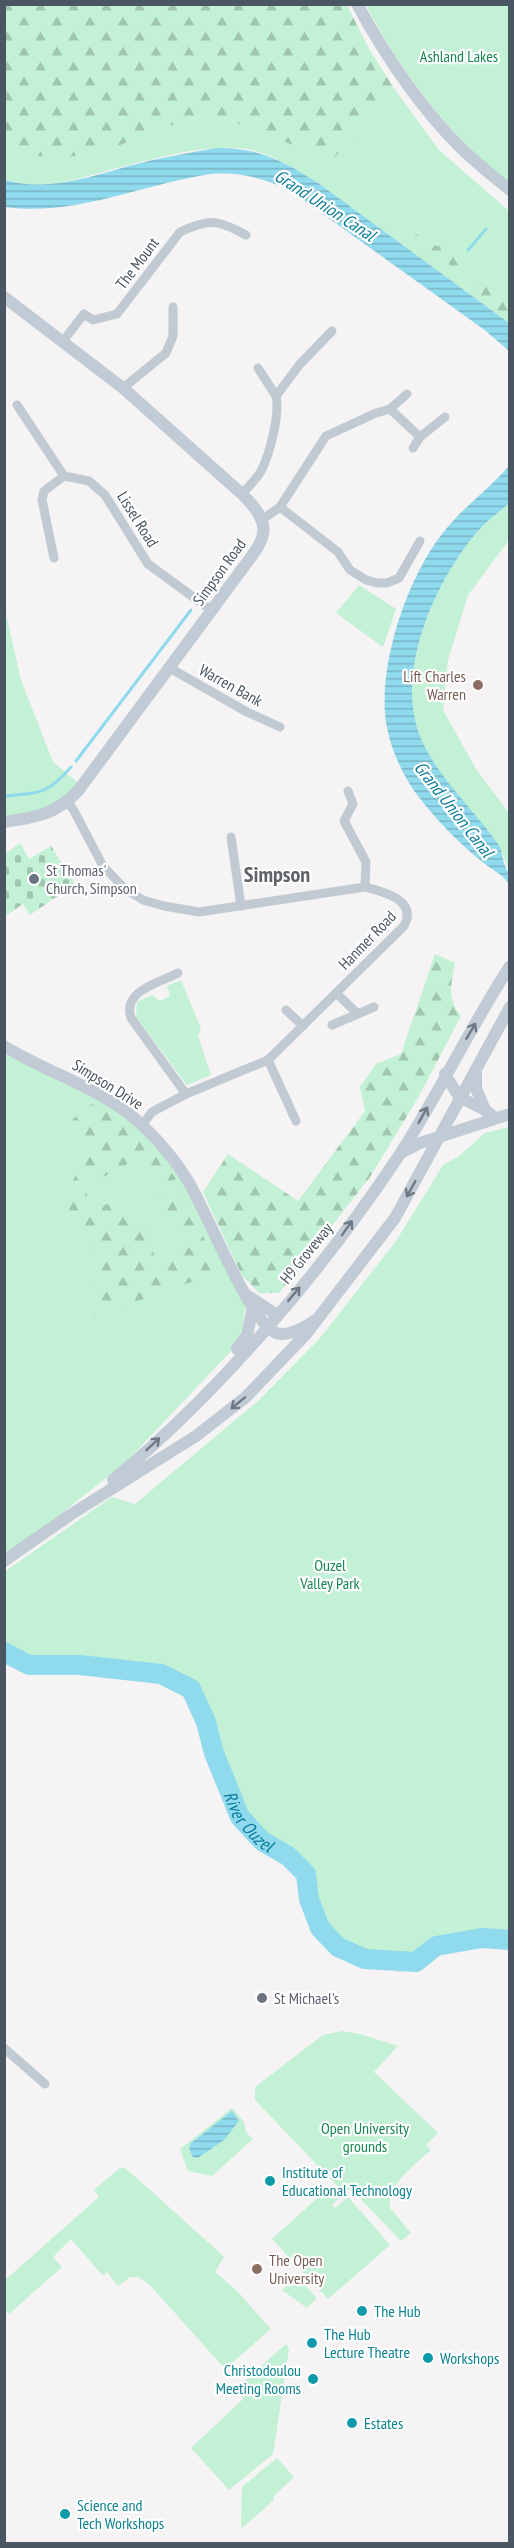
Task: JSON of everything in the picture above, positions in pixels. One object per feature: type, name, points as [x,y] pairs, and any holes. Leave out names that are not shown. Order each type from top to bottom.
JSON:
[{"type":"street","points":[[357,4],[374,36],[412,91],[460,147],[510,190]]},
{"type":"street","name":"The Mount","points":[[63,341],[84,314],[93,320],[117,315],[180,232],[193,226],[221,222],[246,235]]},
{"type":"street","points":[[4,297],[123,388],[242,494],[257,509],[263,519],[280,507],[326,436],[390,409],[408,394]]},
{"type":"street","points":[[123,388],[166,353],[173,336],[173,307]]},
{"type":"street","points":[[276,396],[300,364],[332,331]]},
{"type":"street","points":[[242,494],[260,473],[266,458],[278,407],[276,396],[258,368]]},
{"type":"street","points":[[17,405],[64,476],[44,491],[42,500],[54,558]]},
{"type":"street","points":[[390,409],[420,436]]},
{"type":"street","points":[[413,448],[420,436],[445,417]]},
{"type":"street","name":"Lissel Road","points":[[64,476],[89,481],[105,495],[148,564],[211,610]]},
{"type":"street","points":[[280,507],[338,552],[350,570],[376,583],[387,583],[399,578],[420,541]]},
{"type":"street","name":"Simpson Road","points":[[4,822],[52,812],[67,802],[86,782],[260,544],[264,533],[263,519]]},
{"type":"street","name":"Warren Bank","points":[[168,667],[247,712],[280,727]]},
{"type":"street","points":[[348,791],[353,804],[344,821],[366,862],[365,887]]},
{"type":"street","name":"Hanmer Road","points":[[67,802],[103,866],[125,889],[143,900],[199,912],[365,887],[385,892],[401,901],[408,910],[409,918],[404,926],[268,1060],[186,1094],[152,1112],[142,1125]]},
{"type":"street","points":[[231,837],[241,906]]},
{"type":"street","name":"H9 Groveway","points":[[70,1515],[125,1470],[182,1418],[277,1315],[341,1237],[399,1154],[510,966]]},
{"type":"street","points":[[178,973],[138,992],[130,1001],[128,1009],[131,1018],[186,1094]]},
{"type":"street","name":"Hanmer Road","points":[[336,993],[358,1014]]},
{"type":"street","name":"H9 Groveway","points":[[4,1561],[70,1515],[196,1436],[246,1397],[323,1315],[395,1218],[510,1007]]},
{"type":"street","points":[[332,1025],[374,1008]]},
{"type":"street","points":[[286,1010],[303,1026]]},
{"type":"street","name":"Simpson Drive","points":[[4,1046],[102,1096],[142,1125],[166,1150],[188,1180],[204,1209],[238,1284],[266,1326]]},
{"type":"street","points":[[268,1060],[296,1121]]},
{"type":"street","points":[[476,1069],[476,1088],[490,1114]]},
{"type":"street","points":[[445,1074],[459,1097],[490,1114]]},
{"type":"street","points":[[399,1154],[490,1114],[510,1114]]},
{"type":"street","points":[[182,1418],[197,1392],[240,1346],[247,1335],[250,1301]]},
{"type":"street","name":"Simpson Drive","points":[[250,1301],[277,1315]]},
{"type":"street","points":[[277,1315],[280,1362]]},
{"type":"street","points":[[266,1326],[280,1334],[301,1328],[323,1315]]},
{"type":"street","points":[[4,2048],[45,2084]]},
{"type":"green space","points":[[5,4],[347,5],[368,47],[393,87],[389,102],[332,160],[215,115],[185,120],[102,152],[68,157],[34,156],[5,150]]},
{"type":"green space","name":"Ashland Lakes","points":[[366,5],[509,5],[509,184],[467,145],[428,102],[395,54]]},
{"type":"green space","points":[[393,87],[439,150],[509,211],[509,323],[321,185],[282,162],[260,153],[238,148],[206,149],[168,155],[52,184],[40,185],[5,180],[4,150],[34,156],[68,157],[102,152],[185,120],[215,115],[332,160],[389,102]]},
{"type":"green space","points":[[385,222],[410,230],[433,245],[444,247],[471,232],[459,246],[462,257],[458,269],[406,240]]},
{"type":"green space","points":[[488,277],[501,283],[506,294],[509,294],[509,319],[472,291],[468,282]]},
{"type":"green space","points":[[509,503],[509,540],[468,595],[448,660],[443,710],[476,769],[509,813],[508,868],[494,838],[448,783],[425,748],[415,722],[412,694],[415,664],[422,634],[432,605],[446,577],[479,530]]},
{"type":"green space","points":[[359,585],[396,609],[383,647],[336,613]]},
{"type":"green space","points":[[4,605],[21,680],[53,762],[82,786],[67,802],[4,822]]},
{"type":"green space","points":[[20,843],[29,859],[51,846],[75,884],[30,915],[23,904],[5,916],[5,854]]},
{"type":"green space","points":[[435,954],[455,963],[451,984],[452,997],[461,1016],[418,1098],[370,1177],[279,1293],[259,1293],[241,1274],[203,1192],[228,1154],[298,1201],[365,1111],[360,1087],[376,1064],[401,1054]]},
{"type":"green space","points":[[181,980],[201,1029],[198,1036],[211,1075],[187,1085],[136,1017],[137,1002],[152,995],[159,1001],[170,996],[167,986]]},
{"type":"green space","points":[[5,1046],[102,1096],[166,1151],[247,1295],[242,1330],[233,1349],[125,1463],[5,1558]]},
{"type":"green space","points":[[92,1104],[129,1126],[159,1156],[176,1179],[165,1184],[160,1182],[142,1156],[85,1187],[91,1210],[113,1202],[122,1213],[137,1212],[155,1230],[145,1234],[156,1259],[189,1248],[178,1221],[169,1224],[157,1197],[181,1187],[219,1272],[94,1317],[95,1255],[66,1204],[67,1193],[91,1143],[72,1120]]},
{"type":"green space","name":"Ouzel Valley Park","points":[[509,1127],[509,1940],[482,1938],[436,1946],[416,1962],[374,1962],[338,1947],[320,1928],[309,1899],[306,1874],[288,1856],[262,1841],[240,1817],[214,1753],[206,1722],[191,1689],[161,1674],[80,1665],[29,1665],[5,1652],[4,1572],[112,1497],[135,1504],[259,1400],[320,1338],[396,1241],[443,1165],[459,1156],[485,1133]]},
{"type":"green space","name":"Open University grounds","points":[[342,2031],[398,2046],[374,2072],[438,2133],[426,2145],[431,2150],[397,2183],[390,2199],[390,2208],[411,2233],[401,2241],[352,2190],[341,2190],[255,2100],[255,2087],[323,2035]]},
{"type":"green space","points":[[232,2108],[244,2122],[246,2132],[253,2139],[212,2176],[188,2171],[180,2149]]},
{"type":"green space","points":[[120,2168],[125,2168],[131,2173],[224,2257],[215,2272],[239,2293],[271,2329],[225,2369],[150,2285],[139,2277],[130,2277],[118,2286],[107,2272],[103,2276],[71,2239],[53,2257],[62,2267],[9,2314],[5,2309],[5,2280],[99,2197],[94,2190]]},
{"type":"green space","points":[[332,2185],[342,2196],[332,2205],[335,2208],[348,2197],[390,2245],[328,2299],[272,2239]]},
{"type":"green space","points":[[297,2277],[317,2298],[307,2308],[282,2290]]},
{"type":"green space","points":[[286,2344],[289,2349],[273,2454],[229,2490],[191,2448],[243,2399],[242,2395],[247,2390],[241,2384]]},
{"type":"green space","points":[[277,2458],[294,2477],[273,2497],[274,2500],[241,2529],[242,2487]]},
{"type":"sand","points":[[425,1946],[434,1958],[417,1968],[396,1972],[370,1967],[371,1957],[405,1957]]},
{"type":"water","name":"Grand Union Canal","points":[[216,148],[259,153],[296,169],[321,185],[509,323],[509,351],[486,331],[288,189],[260,179],[232,174],[211,174],[83,204],[31,209],[5,207],[5,180],[23,184],[59,183],[95,176],[148,161]]},
{"type":"water","name":"Grand Union Canal","points":[[509,466],[509,503],[482,526],[462,552],[432,605],[421,634],[414,664],[412,694],[416,723],[426,749],[451,786],[498,844],[509,873],[509,884],[450,832],[412,787],[396,757],[389,735],[385,713],[385,691],[392,643],[418,573],[442,534],[466,507]]},
{"type":"water","points":[[232,2111],[239,2121],[224,2140],[198,2158],[193,2157],[189,2149],[191,2143]]},
{"type":"waterway","points":[[468,250],[486,229]]},
{"type":"waterway","points":[[76,761],[191,610]]},
{"type":"waterway","points":[[4,796],[42,791],[55,783],[71,767]]},
{"type":"waterway","name":"River Ouzel","points":[[4,1652],[29,1665],[80,1665],[161,1674],[191,1689],[206,1722],[214,1753],[240,1817],[262,1841],[288,1856],[306,1874],[309,1899],[320,1928],[338,1947],[365,1959],[416,1962],[436,1946],[482,1938],[510,1940]]},
{"type":"place","name":"Lift Charles Warren","points":[[478,685]]},
{"type":"place","name":"St Thomas' Church, Simpson","points":[[34,879]]},
{"type":"place","name":"St Michael's","points":[[262,1998]]},
{"type":"place","name":"Institute of Educational Technology","points":[[270,2181]]},
{"type":"place","name":"The Open University","points":[[257,2269]]},
{"type":"place","name":"The Hub","points":[[362,2311]]},
{"type":"place","name":"The Hub Lecture Theatre","points":[[312,2343]]},
{"type":"place","name":"Workshops","points":[[428,2358]]},
{"type":"place","name":"Christodoulou Meeting Rooms","points":[[313,2379]]},
{"type":"place","name":"Estates","points":[[352,2423]]},
{"type":"place","name":"Science and Tech Workshops","points":[[65,2514]]},
{"type":"district","name":"Simpson","points":[[277,874]]}]
